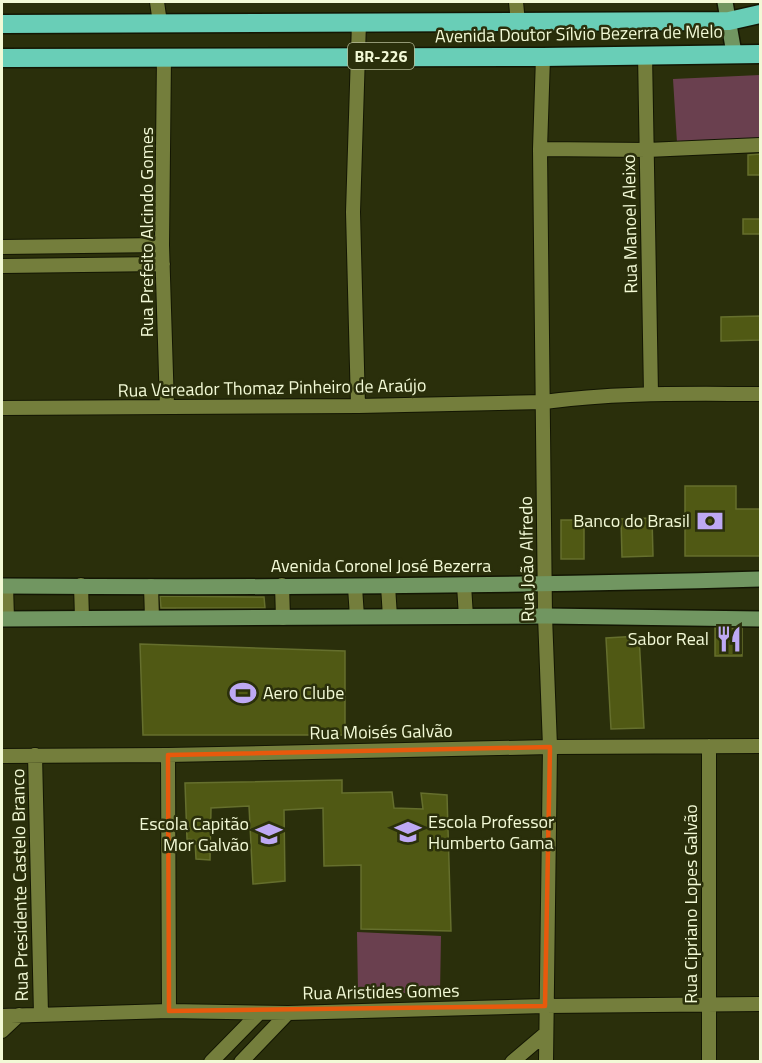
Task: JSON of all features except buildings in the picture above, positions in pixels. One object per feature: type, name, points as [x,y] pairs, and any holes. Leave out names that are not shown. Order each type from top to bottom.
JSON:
[{"type":"highway","name":"Avenida Doutor Sílvio Bezerra de Melo","points":[[2,24],[729,21],[760,14]]},
{"type":"highway","name":"Avenida Doutor Sílvio Bezerra de Melo","points":[[2,58],[543,57],[760,54]]},
{"type":"street","points":[[157,2],[160,23]]},
{"type":"street","points":[[516,2],[518,23]]},
{"type":"street","points":[[725,2],[734,53]]},
{"type":"street","points":[[358,406],[353,212],[359,22]]},
{"type":"street","name":"Rua Manoel Aleixo","points":[[645,54],[651,394]]},
{"type":"street","name":"Rua Prefeito Alcindo Gomes","points":[[164,57],[162,245],[167,407]]},
{"type":"street","name":"Rua João Alfredo","points":[[543,57],[540,149],[545,616],[550,747],[546,1062]]},
{"type":"street","points":[[540,149],[647,150],[760,146]]},
{"type":"street","points":[[2,247],[162,245]]},
{"type":"street","points":[[2,266],[163,264]]},
{"type":"street","name":"Rua Vereador Thomaz Pinheiro de Araújo","points":[[2,408],[358,406],[544,402],[568,398],[651,394],[760,394]]},
{"type":"street","name":"Avenida Coronel José Bezerra","points":[[4,586],[355,587],[760,579]]},
{"type":"street","points":[[81,585],[82,618]]},
{"type":"street","points":[[282,585],[283,618]]},
{"type":"street","points":[[464,585],[466,617]]},
{"type":"street","points":[[4,586],[4,619],[545,616],[760,619]]},
{"type":"street","points":[[151,586],[152,618]]},
{"type":"street","points":[[388,586],[390,617]]},
{"type":"street","points":[[355,587],[357,617]]},
{"type":"street","name":"Rua Cipriano Lopes Galvão","points":[[709,746],[710,1062]]},
{"type":"street","name":"Rua Moisés Galvão","points":[[2,756],[760,746]]},
{"type":"street","name":"Rua Presidente Castelo Branco","points":[[35,755],[41,1014]]},
{"type":"street","points":[[168,755],[169,1011]]},
{"type":"street","name":"Rua Aristides Gomes","points":[[2,1016],[169,1011],[288,1013],[545,1006],[760,1004]]},
{"type":"street","points":[[211,1062],[259,1013]]},
{"type":"street","points":[[241,1062],[288,1013]]},
{"type":"street","points":[[2,1031],[19,1015]]},
{"type":"street","points":[[512,1062],[545,1034]]},
{"type":"highlighted area","points":[[550,747],[545,1006],[169,1011],[168,755]]},
{"type":"shaded area","points":[[760,75],[760,142],[677,143],[673,79]]},
{"type":"shaded area","points":[[357,932],[441,936],[440,993],[358,993]]},
{"type":"place","name":"Banco do Brasil","points":[[710,521]]},
{"type":"place","name":"Sabor Real","points":[[729,639]]},
{"type":"place","name":"Aero Clube","points":[[243,693]]},
{"type":"place","name":"Escola Professor Humberto Gama","points":[[408,832]]},
{"type":"place","name":"Escola Capitão Mor Galvão","points":[[269,834]]}]
